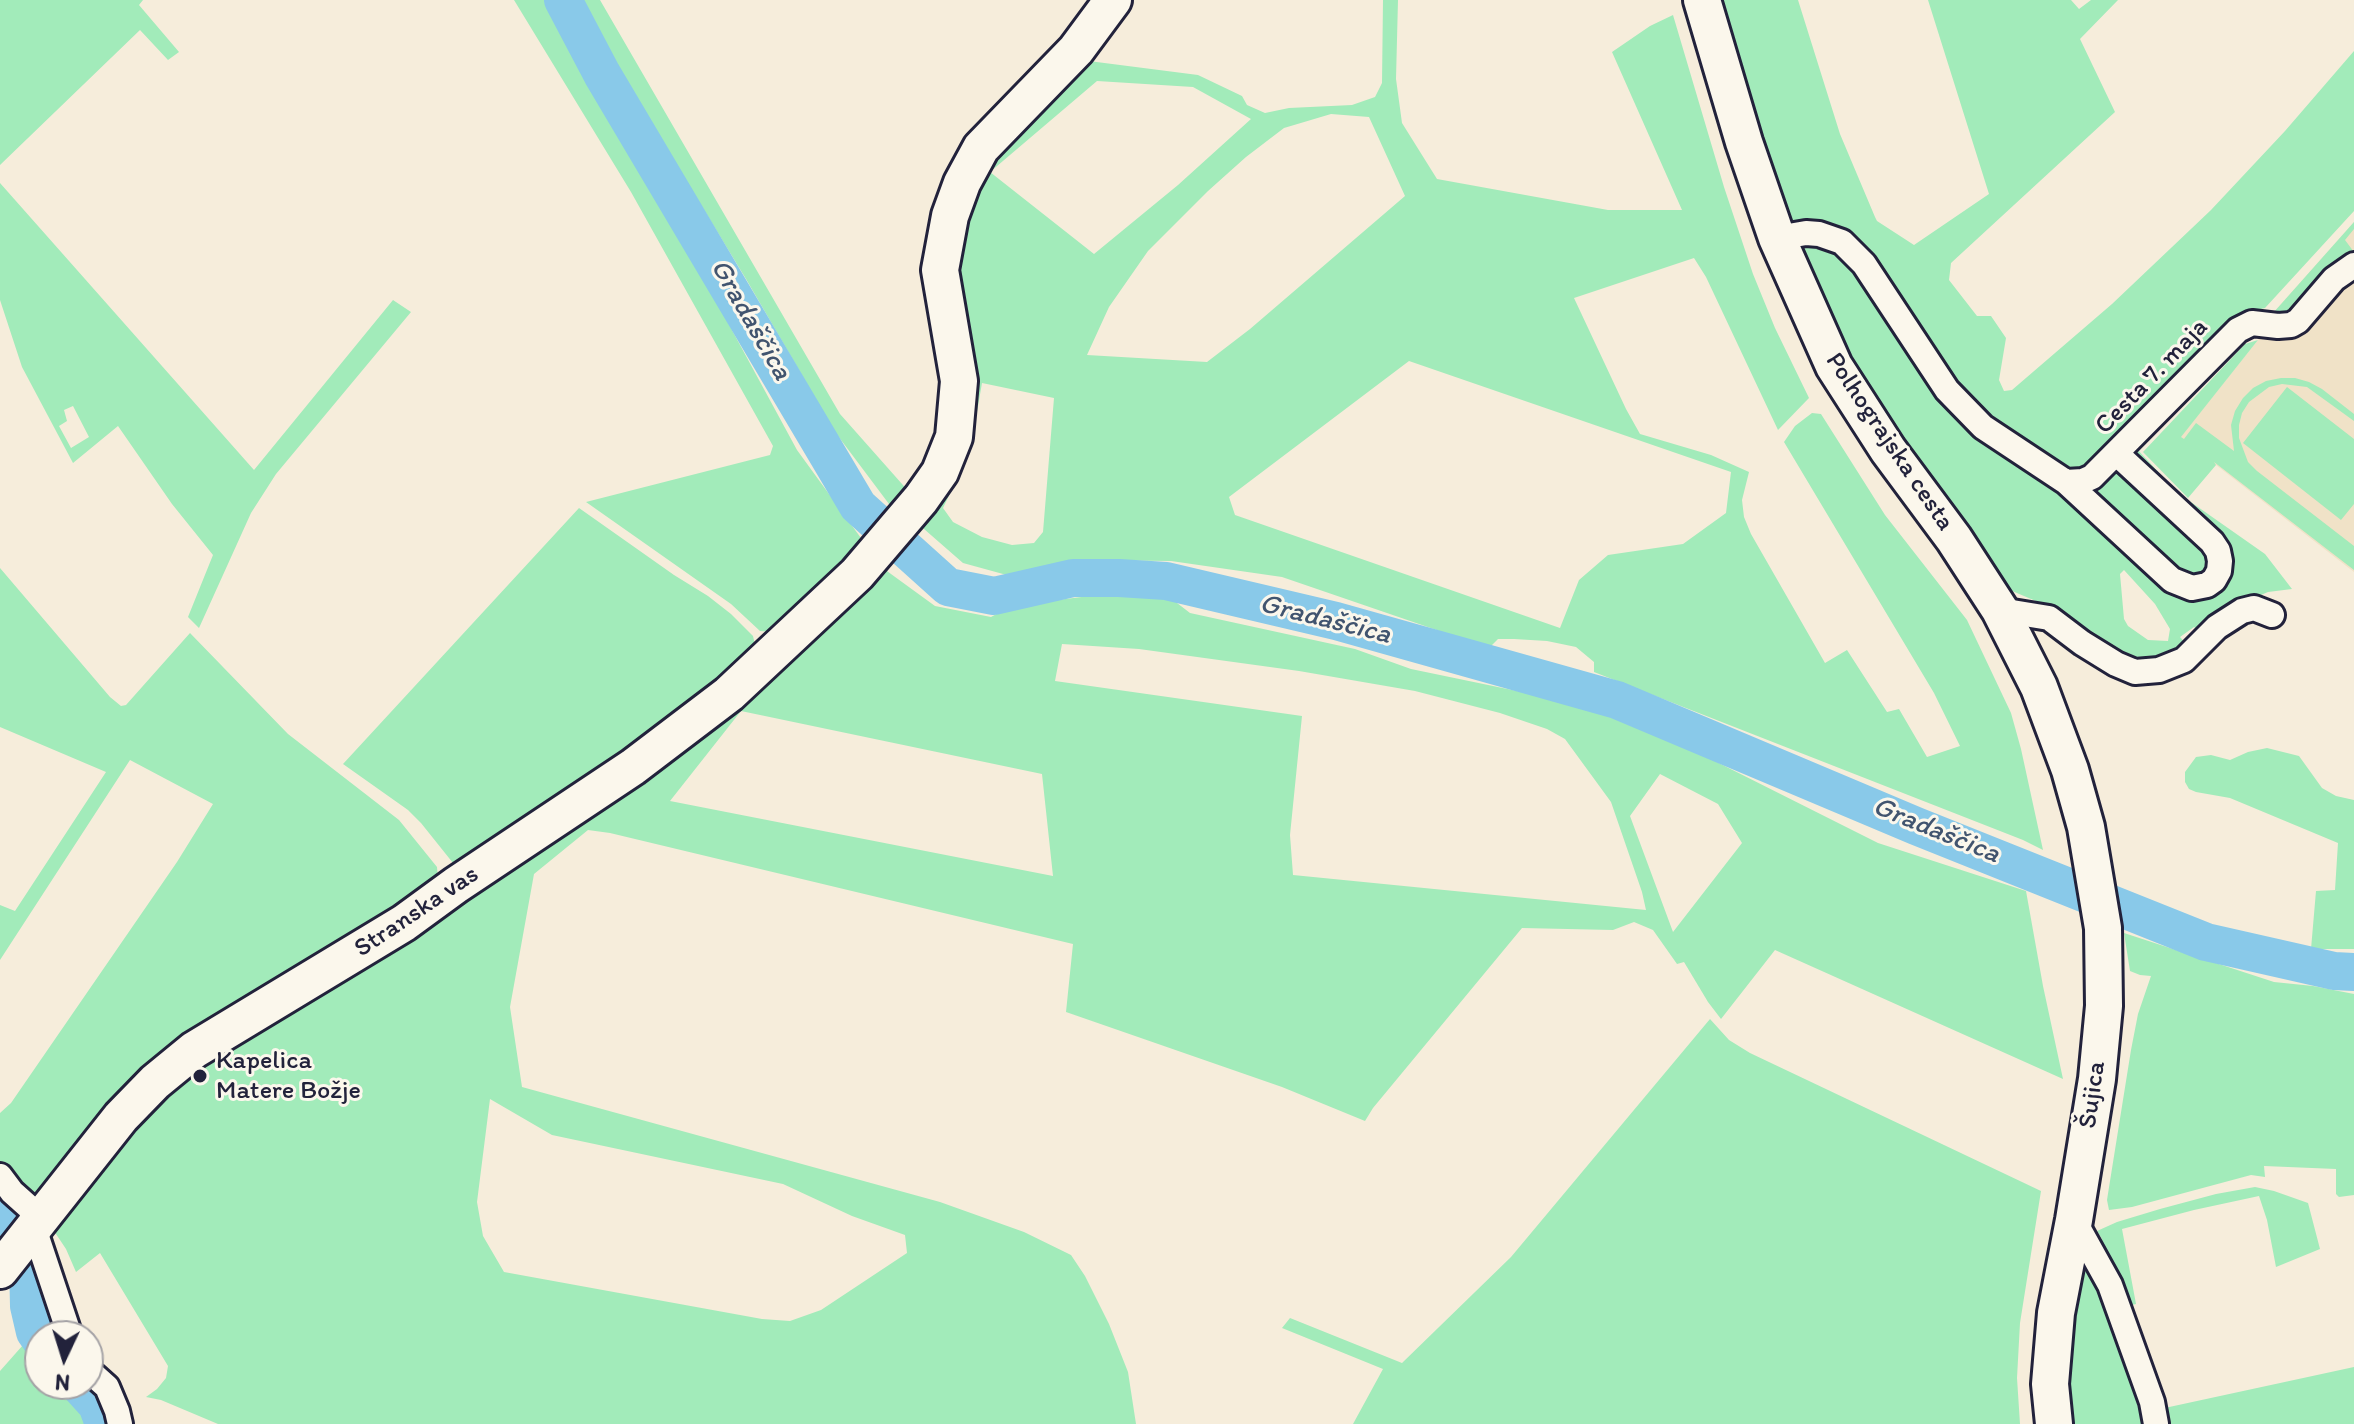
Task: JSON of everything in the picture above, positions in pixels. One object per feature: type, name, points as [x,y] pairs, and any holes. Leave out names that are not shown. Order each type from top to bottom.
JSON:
[{"type":"street","name":"Stranska vas","points":[[18,1247],[121,1117],[155,1082],[194,1050],[404,923],[633,767],[729,694],[857,574],[921,499],[940,472],[954,437],[959,381],[940,270],[950,216],[962,183],[981,148],[1076,50],[1113,0]]},
{"type":"street","name":"Polhograjska cesta","points":[[1702,0],[1744,142],[1801,296],[1834,366],[1888,450],[1954,539],[2000,610],[2039,687],[2070,770],[2086,827]]},
{"type":"street","points":[[1777,238],[1806,233],[1842,242],[1864,264],[1947,390],[1983,427],[2066,482],[2172,580],[2192,588],[2214,580],[2220,561],[2212,542],[2117,454]]},
{"type":"street","name":"Cesta 7. maja","points":[[2066,482],[2092,477],[2238,330],[2252,323],[2291,325],[2334,279],[2354,265]]},
{"type":"street","points":[[2000,610],[2049,618],[2082,643],[2135,672],[2159,670],[2184,660],[2217,627],[2242,611],[2254,608],[2272,615]]},
{"type":"street","name":"Šujica","points":[[2054,1424],[2050,1384],[2056,1313],[2097,1079],[2104,1006],[2103,928],[2086,827]]},
{"type":"street","points":[[0,1176],[31,1209],[18,1247],[61,1320]]},
{"type":"street","points":[[2074,1220],[2110,1285],[2152,1402],[2156,1424]]},
{"type":"street","points":[[104,1384],[120,1424]]},
{"type":"shaded area","points":[[2354,222],[2354,572],[2180,437],[2258,340],[2274,312]]},
{"type":"green space","points":[[0,0],[143,0],[139,5],[179,52],[168,60],[140,30],[0,165]]},
{"type":"green space","points":[[514,0],[546,0],[587,79],[714,297],[797,450],[866,545],[773,632],[760,631],[731,604],[586,502],[770,455],[773,446],[631,192]]},
{"type":"green space","points":[[583,0],[600,0],[840,414],[910,493],[895,512],[835,432],[619,70]]},
{"type":"green space","points":[[1383,0],[1398,0],[1396,79],[1402,123],[1437,179],[1608,210],[1682,210],[1612,52],[1650,26],[1673,15],[1753,274],[1809,398],[1778,430],[1706,277],[1694,258],[1574,298],[1640,434],[1711,455],[1749,472],[1742,500],[1744,517],[1825,663],[1847,650],[1887,712],[1899,709],[1927,757],[1960,746],[1934,693],[1784,442],[1795,426],[1812,413],[1821,414],[1885,515],[1967,620],[2011,713],[2043,850],[1594,672],[1594,662],[1576,647],[1547,641],[1498,639],[1489,648],[1282,577],[1171,561],[1084,560],[1014,577],[963,563],[916,522],[930,503],[956,304],[960,219],[999,147],[1081,60],[1198,75],[1242,96],[1247,105],[1265,113],[1289,108],[1352,105],[1375,97],[1382,83]],"holes":[[[1097,81],[1193,87],[1251,119],[1178,185],[1094,254],[990,172]],[[1331,114],[1369,117],[1405,196],[1207,362],[1087,355],[1109,307],[1148,251],[1208,191],[1284,128]],[[1409,361],[1731,472],[1726,513],[1683,544],[1608,555],[1579,580],[1560,628],[1235,515],[1229,497]],[[982,383],[1054,398],[1043,532],[1034,543],[1012,545],[982,537],[953,522],[943,508],[970,452]]]},
{"type":"green space","points":[[1718,0],[1798,0],[1840,134],[1875,217],[1914,245],[1989,194],[1928,0],[2071,0],[2079,9],[2091,0],[2118,0],[2080,39],[2115,112],[1951,263],[1949,280],[1977,316],[1991,316],[2006,338],[1999,380],[2004,391],[2012,390],[2112,304],[2211,210],[2354,51],[2354,211],[2265,308],[2240,314],[2121,432],[2178,493],[2265,554],[2292,589],[2268,592],[2240,604],[2201,632],[2194,627],[2180,637],[2187,645],[2163,664],[2136,663],[2123,657],[2050,607],[2005,588],[1898,436],[1830,321],[1795,244]],"holes":[[[2124,570],[2155,604],[2170,629],[2168,641],[2148,640],[2128,626],[2124,619],[2120,574]]]},
{"type":"green space","points":[[0,183],[254,470],[393,300],[411,312],[276,474],[251,513],[199,628],[188,617],[213,555],[172,504],[118,426],[73,463],[22,367],[0,300]],"holes":[[[73,406],[89,437],[71,448],[59,426],[67,421],[64,410]]]},
{"type":"green space","points":[[2354,222],[2354,229],[2345,240],[2354,252],[2330,265],[2315,280],[2296,309],[2288,313],[2274,312]]},
{"type":"green space","points":[[2258,340],[2181,437],[2184,439],[2196,423],[2234,451],[2231,425],[2235,411],[2253,388],[2266,381],[2295,378],[2322,389],[2354,414],[2354,421],[2307,387],[2282,384],[2269,387],[2249,402],[2242,413],[2239,438],[2248,462],[2257,471],[2354,546],[2354,570],[2214,462],[2216,465],[2188,498],[2143,452],[2245,344]]},
{"type":"green space","points":[[2287,387],[2354,439],[2354,504],[2341,520],[2243,443]]},
{"type":"green space","points":[[579,508],[708,596],[753,636],[755,645],[719,686],[466,865],[453,863],[408,810],[343,764]]},
{"type":"green space","points":[[880,566],[935,606],[991,617],[1004,610],[1049,601],[1114,593],[1168,596],[1190,613],[1355,649],[1411,669],[1546,697],[1641,724],[1878,843],[2026,891],[2063,1079],[1775,950],[1721,1019],[1684,962],[1677,964],[1653,930],[1634,922],[1613,930],[1522,928],[1365,1121],[1282,1087],[1066,1012],[1073,944],[588,830],[534,874],[510,1007],[522,1087],[940,1202],[1024,1232],[1071,1255],[1109,1324],[1128,1372],[1136,1424],[218,1424],[161,1400],[146,1397],[166,1378],[168,1366],[100,1253],[76,1272],[50,1225],[95,1166],[186,1070],[197,1085],[209,1078],[200,1061]],"holes":[[[1062,644],[1139,649],[1415,691],[1547,729],[1565,739],[1611,802],[1646,910],[1293,875],[1290,835],[1302,716],[1055,681]],[[741,711],[1042,774],[1053,876],[670,801]],[[1660,774],[1718,804],[1742,843],[1673,932],[1630,816]],[[490,1099],[552,1135],[783,1184],[852,1216],[905,1235],[907,1253],[821,1310],[790,1321],[762,1319],[504,1272],[483,1236],[477,1202]]]},
{"type":"green space","points":[[0,568],[121,706],[126,705],[190,633],[288,734],[399,820],[437,867],[438,879],[309,969],[37,1199],[0,1166],[0,1113],[11,1103],[177,862],[213,804],[130,760],[0,960],[0,905],[15,911],[106,772],[0,727]]},
{"type":"green space","points":[[2267,748],[2299,756],[2322,788],[2336,796],[2354,800],[2354,949],[2311,949],[2316,891],[2335,890],[2338,843],[2230,798],[2196,792],[2189,789],[2185,782],[2185,772],[2196,757],[2211,755],[2230,760]]},
{"type":"green space","points":[[2124,933],[2274,982],[2354,994],[2354,1195],[2339,1197],[2336,1194],[2336,1169],[2264,1166],[2265,1177],[2251,1175],[2132,1207],[2109,1210],[2107,1200],[2131,1050],[2138,1014],[2151,976],[2130,971]]},
{"type":"green space","points":[[1710,1019],[1729,1040],[1750,1053],[2041,1191],[2020,1323],[2017,1378],[2020,1424],[1353,1424],[1383,1369],[1282,1328],[1290,1318],[1402,1363],[1511,1257]]},
{"type":"green space","points":[[2255,1187],[2308,1203],[2320,1249],[2276,1267],[2259,1196],[2122,1229],[2136,1304],[2128,1306],[2103,1252],[2102,1239],[2097,1231],[2160,1209]]},
{"type":"green space","points":[[31,1253],[58,1320],[24,1320],[24,1400],[102,1400],[115,1424],[0,1424],[0,1371],[23,1345],[24,1284],[21,1264]]},
{"type":"green space","points":[[2081,1260],[2093,1267],[2140,1398],[2144,1424],[2069,1424],[2070,1340]]},
{"type":"green space","points":[[2354,1367],[2354,1424],[2162,1424],[2160,1409]]},
{"type":"waterway","name":"Gradaščica","points":[[563,0],[602,74],[858,506],[948,587],[994,596],[1073,578],[1166,581],[1336,621],[1617,700],[1916,826],[2206,942],[2334,971],[2354,972]]},
{"type":"waterway","points":[[0,1207],[28,1262],[32,1320]]},
{"type":"waterway","points":[[92,1400],[104,1424]]},
{"type":"place","name":"Kapelica Matere Božje","points":[[200,1076]]}]
